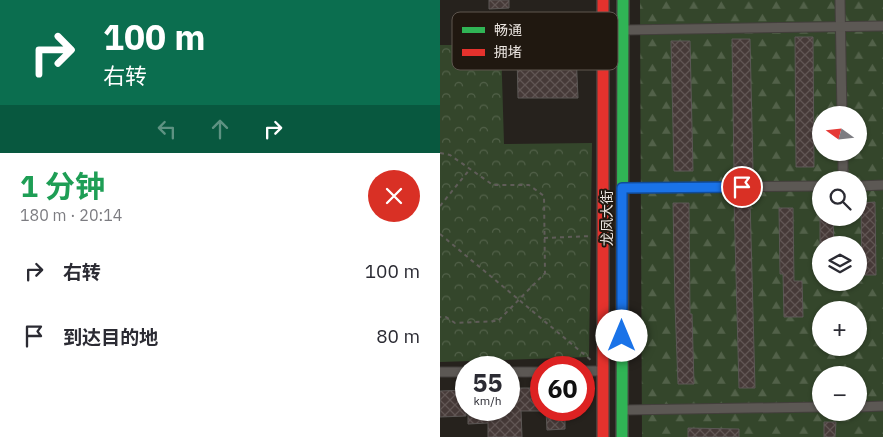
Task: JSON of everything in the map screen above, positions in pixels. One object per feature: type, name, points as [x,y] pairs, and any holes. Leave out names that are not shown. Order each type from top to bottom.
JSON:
[{"type":"main road","name":"龙凤大街","points":[[622,437],[623,0]]},
{"type":"main road","name":"龙凤大街","points":[[603,437],[604,70]]},
{"type":"street","points":[[840,0],[842,106]]},
{"type":"street","points":[[623,30],[883,26]]},
{"type":"street","points":[[622,188],[812,186]]},
{"type":"street","points":[[867,186],[883,186]]},
{"type":"street","points":[[595,371],[603,371]]},
{"type":"street","points":[[440,372],[455,372]]},
{"type":"street","points":[[867,406],[883,406]]},
{"type":"street","points":[[622,410],[812,407]]},
{"type":"path","points":[[440,153],[450,154],[493,185],[530,185],[544,196],[545,273],[498,321],[455,323],[446,317],[440,317]]},
{"type":"path","points":[[440,206],[470,169]]},
{"type":"path","points":[[440,234],[603,371]]},
{"type":"path","points":[[544,238],[603,236]]},
{"type":"green space","points":[[640,0],[883,0],[883,437],[642,437]]},
{"type":"green space","points":[[440,45],[452,45],[452,70],[502,70],[504,144],[592,143],[589,356],[530,356],[530,359],[520,359],[520,356],[455,356],[455,361],[440,362]]},
{"type":"building","points":[[489,0],[509,0],[509,8],[489,9]]},
{"type":"building","points":[[795,37],[813,37],[812,161],[814,161],[814,167],[796,167]]},
{"type":"building","points":[[732,39],[750,39],[753,170],[734,170]]},
{"type":"building","points":[[671,41],[690,41],[693,171],[674,171]]},
{"type":"building","points":[[517,70],[577,70],[578,98],[518,98]]},
{"type":"building","points":[[734,199],[750,199],[755,388],[739,388]]},
{"type":"building","points":[[875,202],[876,275],[867,275],[867,236],[861,236],[861,226],[867,226],[867,203]]},
{"type":"building","points":[[673,203],[689,203],[690,314],[692,314],[694,384],[678,384]]},
{"type":"building","points":[[779,208],[793,208],[794,281],[802,281],[803,317],[784,317],[783,274],[780,274]]},
{"type":"building","points":[[820,226],[833,226],[834,236],[820,236]]},
{"type":"building","points":[[520,388],[530,388],[530,411],[521,411],[522,437],[488,437],[488,423],[468,424],[468,421],[520,421]]},
{"type":"building","points":[[455,390],[455,416],[440,417],[440,391]]},
{"type":"building","points":[[547,421],[565,421],[565,429],[547,430]]},
{"type":"building","points":[[824,422],[836,422],[835,437],[824,437]]},
{"type":"building","points":[[688,428],[739,429],[739,437],[688,437]]},
{"type":"traffic: fast","points":[[622,437],[623,0]]},
{"type":"traffic: jam","points":[[603,0],[603,12]]},
{"type":"traffic: jam","points":[[603,70],[603,437]]},
{"type":"route","points":[[622,336],[622,188],[742,187]]}]
